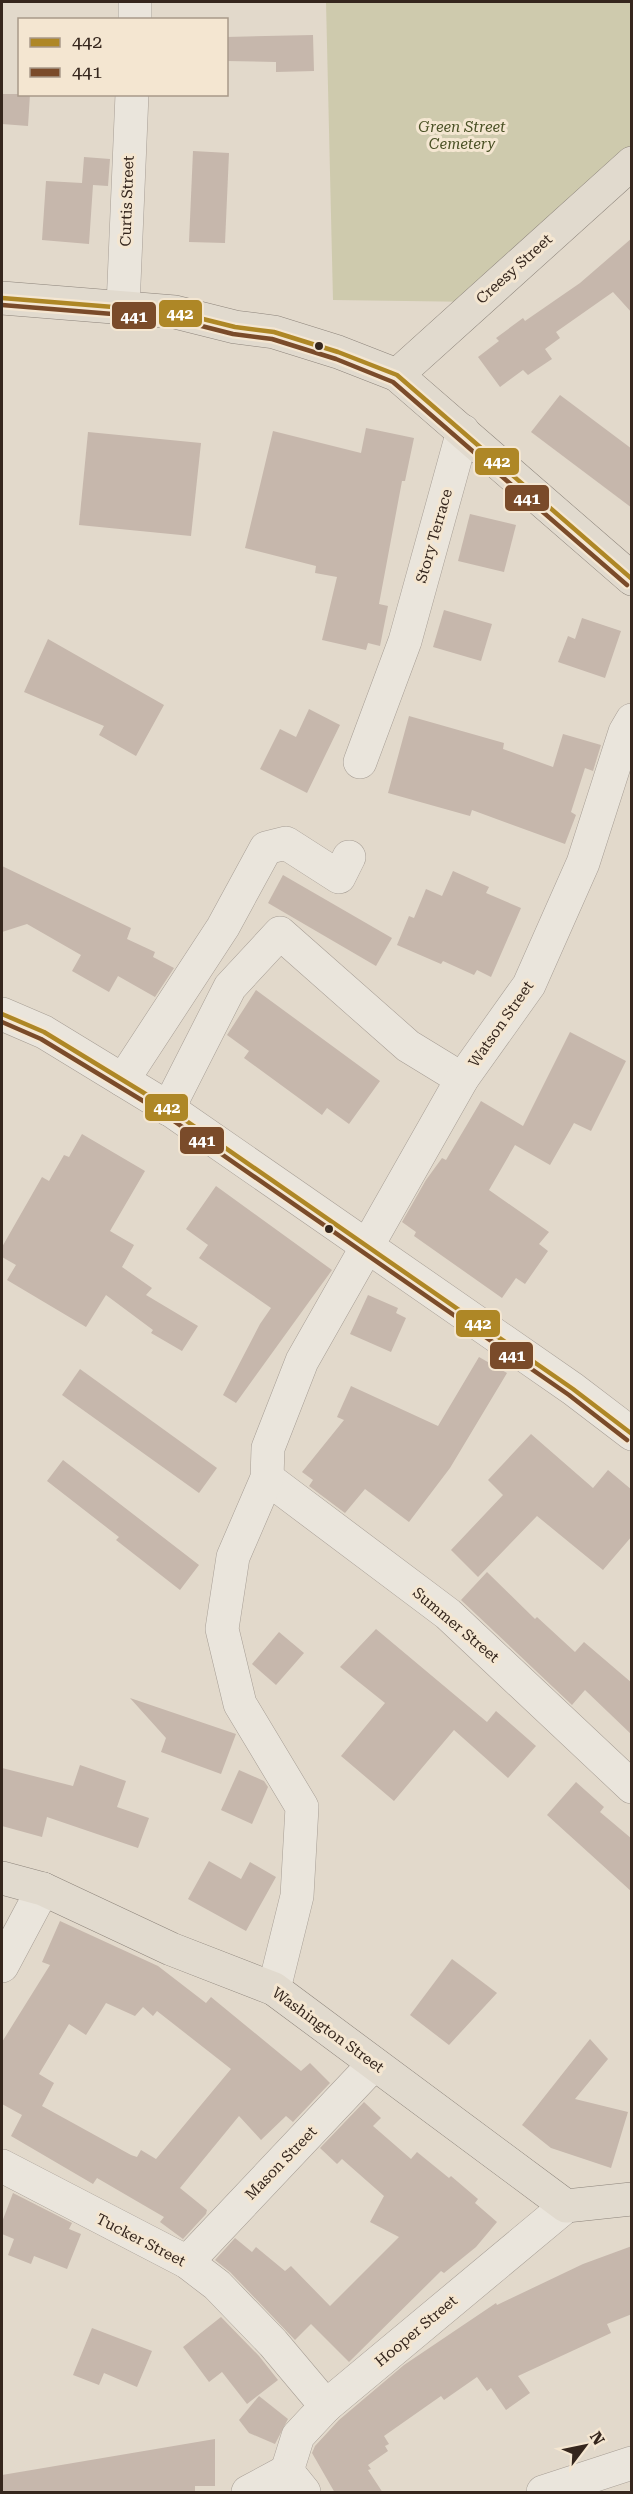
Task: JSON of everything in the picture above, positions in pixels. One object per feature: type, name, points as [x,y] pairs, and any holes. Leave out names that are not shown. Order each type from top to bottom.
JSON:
[{"type":"main road","name":"Creesy Street","points":[[397,375],[632,163]]},
{"type":"main road","points":[[2,298],[176,312],[235,327],[274,332],[338,352],[397,375],[632,579]]},
{"type":"main road","name":"Washington Street","points":[[2,1878],[43,1889],[171,1948],[274,1989],[566,2206]]},
{"type":"main road","points":[[566,2206],[632,2199]]},
{"type":"street","points":[[135,2],[135,18]]},
{"type":"street","name":"Curtis Street","points":[[123,307],[132,96]]},
{"type":"street","name":"Story Terrace","points":[[360,762],[405,641],[463,431]]},
{"type":"street","name":"Watson Street","points":[[267,1478],[268,1448],[302,1360],[462,1079],[529,985],[583,863],[625,732],[632,720]]},
{"type":"street","points":[[123,1080],[223,927],[266,848],[286,843],[339,878],[349,857]]},
{"type":"street","points":[[168,1109],[230,987],[280,933],[408,1046],[462,1079]]},
{"type":"street","points":[[2,1014],[44,1032],[168,1109],[573,1389],[632,1434]]},
{"type":"street","points":[[267,1478],[233,1557],[222,1629],[240,1704],[302,1808],[297,1896],[274,1989]]},
{"type":"street","name":"Summer Street","points":[[267,1478],[448,1614],[632,1787]]},
{"type":"street","points":[[2,1966],[43,1889]]},
{"type":"street","name":"Mason Street","points":[[187,2262],[374,2064]]},
{"type":"street","name":"Tucker Street","points":[[6,2177],[187,2262],[217,2285],[273,2343],[326,2406]]},
{"type":"street","name":"Hooper Street","points":[[295,2482],[298,2436],[326,2406],[566,2206]]},
{"type":"street","points":[[543,2493],[632,2463]]},
{"type":"street","points":[[248,2493],[295,2482]]},
{"type":"green space","name":"Green Street Cemetery","points":[[326,2],[631,2],[631,162],[479,302],[333,300]]},
{"type":"building","points":[[313,35],[314,71],[276,72],[276,62],[228,61],[228,37]]},
{"type":"building","points":[[2,94],[30,96],[28,126],[2,124]]},
{"type":"building","points":[[193,151],[229,153],[225,243],[189,242]]},
{"type":"building","points":[[84,157],[110,159],[108,186],[93,185],[89,244],[42,240],[46,181],[82,183]]},
{"type":"building","points":[[632,238],[632,313],[613,292],[556,332],[560,338],[545,349],[552,359],[528,375],[523,370],[500,387],[478,357],[499,341],[496,338],[523,318],[525,321],[580,283]]},
{"type":"building","points":[[560,395],[632,449],[632,508],[531,432]]},
{"type":"building","points":[[366,428],[414,438],[405,481],[402,481],[379,604],[388,606],[380,646],[368,643],[366,650],[322,640],[337,577],[315,573],[316,566],[245,548],[273,431],[361,453]]},
{"type":"building","points":[[88,432],[201,443],[191,536],[79,525]]},
{"type":"building","points":[[470,514],[516,525],[504,572],[458,561]]},
{"type":"building","points":[[444,610],[492,624],[481,661],[433,647]]},
{"type":"building","points":[[582,618],[621,631],[605,678],[558,662],[568,636],[575,639]]},
{"type":"building","points":[[48,639],[164,705],[136,756],[99,735],[104,726],[24,692]]},
{"type":"building","points":[[309,709],[340,725],[307,793],[260,769],[280,729],[296,737]]},
{"type":"building","points":[[409,716],[504,743],[503,749],[553,767],[563,734],[601,745],[593,771],[585,768],[571,812],[576,815],[565,844],[472,810],[470,816],[388,793]]},
{"type":"building","points":[[2,866],[131,928],[127,939],[155,952],[153,957],[174,968],[155,997],[118,976],[109,992],[72,971],[81,955],[27,924],[2,932]]},
{"type":"building","points":[[453,871],[489,887],[486,893],[521,908],[491,977],[477,970],[474,975],[443,961],[441,964],[397,945],[409,916],[414,918],[426,889],[442,896]]},
{"type":"building","points":[[283,875],[392,938],[376,966],[268,903]]},
{"type":"building","points":[[256,990],[380,1081],[349,1124],[327,1108],[322,1115],[244,1058],[249,1051],[227,1035]]},
{"type":"building","points":[[570,1032],[626,1061],[591,1131],[574,1123],[550,1165],[515,1145],[489,1190],[549,1232],[539,1244],[548,1251],[525,1284],[516,1278],[502,1298],[414,1236],[416,1232],[402,1222],[426,1180],[442,1158],[446,1160],[481,1101],[523,1126]]},
{"type":"building","points":[[82,1134],[145,1171],[110,1231],[134,1245],[122,1267],[152,1288],[146,1295],[198,1326],[182,1351],[151,1333],[153,1330],[106,1295],[86,1327],[7,1280],[16,1265],[2,1257],[2,1247],[42,1177],[49,1181],[64,1155],[69,1157]]},
{"type":"building","points":[[216,1186],[332,1270],[236,1403],[223,1395],[260,1324],[271,1308],[199,1258],[208,1245],[186,1229]]},
{"type":"building","points":[[368,1295],[398,1308],[396,1313],[406,1318],[391,1352],[350,1334]]},
{"type":"building","points":[[479,1357],[507,1373],[450,1468],[409,1522],[365,1489],[345,1513],[309,1486],[313,1480],[302,1472],[344,1420],[337,1417],[351,1386],[438,1426]]},
{"type":"building","points":[[80,1369],[217,1468],[199,1493],[62,1395]]},
{"type":"building","points":[[531,1434],[593,1488],[608,1470],[632,1490],[632,1536],[603,1570],[537,1516],[478,1577],[451,1550],[503,1495],[488,1480]]},
{"type":"building","points":[[63,1460],[199,1565],[180,1590],[116,1540],[119,1537],[47,1481]]},
{"type":"building","points":[[487,1572],[535,1619],[537,1617],[575,1652],[584,1642],[632,1683],[632,1735],[585,1690],[572,1705],[461,1600]]},
{"type":"building","points":[[376,1629],[487,1722],[496,1711],[536,1746],[508,1778],[454,1730],[394,1801],[341,1756],[385,1703],[340,1667]]},
{"type":"building","points":[[279,1632],[304,1653],[276,1685],[252,1664]]},
{"type":"building","points":[[130,1698],[236,1734],[221,1774],[161,1752],[166,1738]]},
{"type":"building","points":[[80,1765],[126,1781],[117,1807],[149,1818],[138,1848],[47,1817],[42,1837],[2,1826],[2,1768],[73,1786]]},
{"type":"building","points":[[239,1770],[264,1781],[268,1787],[252,1824],[221,1810]]},
{"type":"building","points":[[576,1782],[604,1807],[600,1812],[632,1839],[632,1892],[547,1815]]},
{"type":"building","points":[[209,1861],[241,1879],[250,1862],[276,1877],[246,1931],[188,1899]]},
{"type":"building","points":[[60,1921],[158,1966],[206,2003],[211,1997],[301,2071],[310,2063],[330,2083],[293,2122],[286,2116],[261,2140],[239,2116],[180,2188],[207,2210],[183,2239],[160,2222],[164,2217],[97,2178],[93,2184],[11,2136],[22,2115],[2,2104],[2,2042],[50,1965],[42,1962]],"holes":[[[106,2003],[135,2016],[143,2007],[153,2016],[157,2011],[231,2069],[156,2159],[141,2150],[137,2157],[131,2155],[42,2106],[54,2083],[39,2074],[69,2024],[86,2035]]]},
{"type":"building","points":[[452,1959],[497,1993],[449,2045],[410,2015]]},
{"type":"building","points":[[590,2039],[608,2059],[575,2099],[628,2112],[611,2168],[551,2148],[522,2125]]},
{"type":"building","points":[[364,2102],[381,2118],[373,2126],[411,2159],[417,2152],[449,2178],[451,2176],[478,2199],[475,2203],[497,2222],[476,2247],[444,2273],[441,2271],[349,2362],[311,2324],[295,2340],[230,2272],[215,2260],[235,2238],[252,2252],[256,2247],[285,2271],[291,2266],[330,2306],[399,2237],[370,2222],[384,2196],[342,2159],[337,2164],[320,2148]]},
{"type":"building","points":[[13,2193],[72,2223],[69,2229],[81,2234],[67,2269],[34,2256],[31,2264],[8,2255],[14,2239],[2,2234],[2,2222]]},
{"type":"building","points":[[632,2246],[632,2314],[607,2324],[611,2333],[518,2376],[530,2393],[506,2410],[491,2388],[487,2391],[477,2377],[444,2400],[441,2396],[384,2436],[389,2444],[385,2446],[388,2451],[368,2465],[371,2469],[368,2470],[383,2493],[335,2493],[312,2453],[315,2446],[339,2420],[404,2365],[496,2303],[497,2305],[583,2264]]},
{"type":"building","points":[[221,2317],[259,2356],[278,2380],[247,2404],[222,2372],[209,2382],[183,2347]]},
{"type":"building","points":[[92,2328],[152,2351],[137,2387],[104,2373],[99,2385],[73,2375]]},
{"type":"building","points":[[259,2396],[288,2419],[275,2444],[249,2433],[239,2420]]},
{"type":"building","points":[[215,2439],[215,2486],[195,2486],[195,2493],[2,2493],[2,2475]]},
{"type":"transit line","name":"442","points":[[2,298],[175,312],[235,327],[274,332],[338,352],[397,375],[632,579]]},
{"type":"transit line","name":"441","points":[[2,305],[174,319],[233,334],[272,339],[336,359],[393,382],[627,585]]},
{"type":"transit line","name":"442","points":[[2,1014],[44,1032],[162,1104],[573,1389],[632,1434]]},
{"type":"transit line","name":"441","points":[[2,1022],[41,1039],[158,1110],[569,1395],[627,1440]]}]
